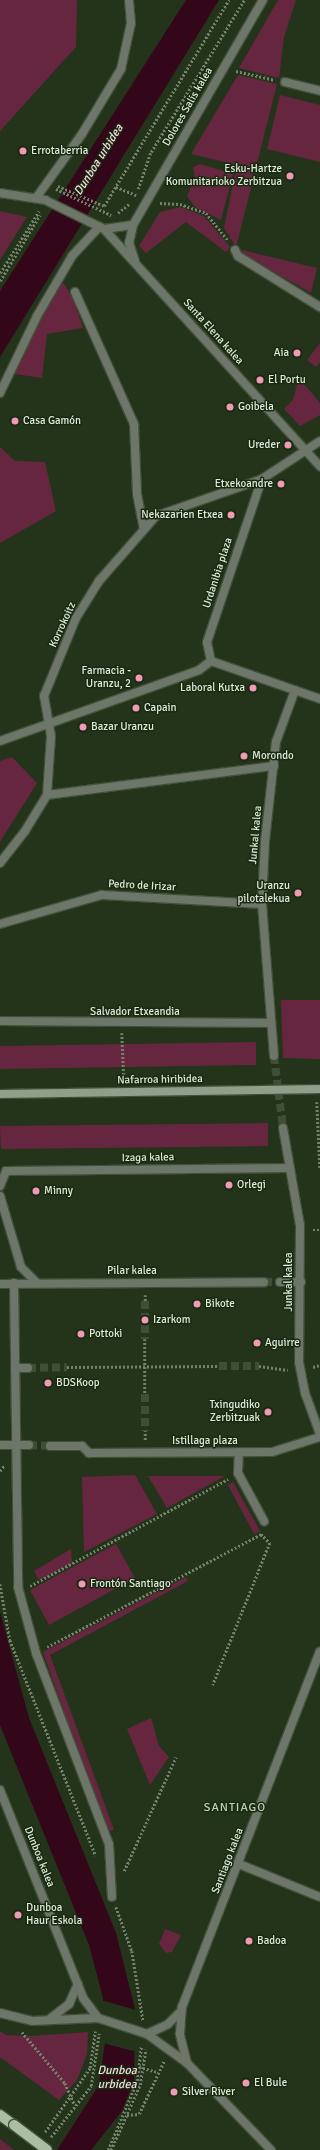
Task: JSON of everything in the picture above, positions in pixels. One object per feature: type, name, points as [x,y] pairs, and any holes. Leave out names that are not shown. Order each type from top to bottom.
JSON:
[{"type":"main road","name":"Nafarroa hiribidea","points":[[0,1094],[318,1089]]},
{"type":"main road","points":[[0,2115],[47,2150]]},
{"type":"street","points":[[36,198],[82,134],[121,69],[131,23],[129,0]]},
{"type":"street","name":"Dolores Salis kalea","points":[[135,261],[129,243],[133,225],[263,0]]},
{"type":"street","points":[[285,82],[320,91]]},
{"type":"street","points":[[0,193],[48,201],[102,228],[133,225]]},
{"type":"street","points":[[0,393],[72,256],[102,228]]},
{"type":"street","name":"Santa Elena kalea","points":[[102,228],[122,252],[135,261],[306,450]]},
{"type":"street","points":[[235,250],[238,256],[320,307]]},
{"type":"street","points":[[75,292],[134,424],[137,494],[144,529]]},
{"type":"street","points":[[262,479],[320,440]]},
{"type":"street","points":[[306,450],[320,466]]},
{"type":"street","name":"Korrokoitz","points":[[0,863],[25,831],[47,795],[52,769],[44,696],[76,618],[99,581],[156,516],[262,479]]},
{"type":"street","name":"Urdanibia plaza","points":[[211,661],[207,642],[262,479]]},
{"type":"street","points":[[0,742],[199,670],[211,661],[320,699]]},
{"type":"street","name":"Junkal kalea","points":[[274,1056],[270,1023],[262,904],[276,742],[295,690]]},
{"type":"street","points":[[47,795],[274,766]]},
{"type":"street","name":"Pedro de Irizar","points":[[0,924],[102,895],[262,904]]},
{"type":"street","name":"Salvador Etxeandia","points":[[0,1021],[270,1023]]},
{"type":"street","name":"Junkal kalea","points":[[283,1128],[300,1225],[300,1370],[320,1436]]},
{"type":"street","points":[[0,1186],[3,1168]]},
{"type":"street","name":"Izaga kalea","points":[[3,1168],[290,1168]]},
{"type":"street","points":[[0,1196],[21,1267],[37,1283]]},
{"type":"street","name":"Pilar kalea","points":[[0,1284],[264,1282]]},
{"type":"street","points":[[280,1282],[301,1282]]},
{"type":"street","points":[[14,1283],[18,1587],[36,1652],[109,1844],[112,1897]]},
{"type":"street","points":[[15,1368],[28,1368]]},
{"type":"street","name":"Istillaga plaza","points":[[50,1446],[82,1446],[88,1453],[272,1452],[320,1436]]},
{"type":"street","points":[[0,1445],[29,1445]]},
{"type":"street","points":[[239,1452],[238,1473],[264,1521]]},
{"type":"street","name":"Santiago kalea","points":[[187,2063],[180,2034],[181,2011],[320,1652]]},
{"type":"street","name":"Dunboa kalea","points":[[0,1790],[83,1998],[100,2019]]},
{"type":"street","points":[[239,1864],[320,1898]]},
{"type":"street","points":[[51,2018],[69,2004],[78,1984]]},
{"type":"street","name":"Santiago kalea","points":[[142,2032],[168,2024],[181,2011]]},
{"type":"street","points":[[0,2014],[32,2021],[51,2018],[100,2019],[142,2032],[187,2063],[271,2150]]},
{"type":"path","points":[[64,188],[104,206],[229,0]]},
{"type":"path","points":[[0,273],[48,201],[53,188],[111,215],[124,212],[136,195],[151,152],[244,0]]},
{"type":"path","points":[[234,70],[285,82]]},
{"type":"path","points":[[116,187],[143,197]]},
{"type":"path","points":[[158,203],[180,204],[206,213],[235,250]]},
{"type":"path","points":[[0,281],[40,215]]},
{"type":"path","points":[[122,1023],[124,1092]]},
{"type":"path","points":[[318,1089],[320,1168]]},
{"type":"path","points":[[145,1339],[145,1394]]},
{"type":"path","points":[[67,1367],[219,1366]]},
{"type":"path","points":[[259,1366],[300,1370]]},
{"type":"path","points":[[0,1587],[27,1588],[238,1473]]},
{"type":"path","points":[[18,1660],[261,1534],[270,1543],[213,1685]]},
{"type":"path","points":[[0,1584],[18,1660],[98,1861]]},
{"type":"path","points":[[122,1876],[176,1757]]},
{"type":"path","points":[[112,1897],[132,1951],[143,2021]]},
{"type":"path","points":[[51,2122],[72,2097],[90,2068],[94,2032],[98,2028],[102,2030]]},
{"type":"path","points":[[22,2032],[65,2083],[75,2105]]},
{"type":"path","points":[[57,2126],[91,2086],[99,2034]]},
{"type":"path","points":[[110,2150],[127,2115],[143,2068],[147,2048],[142,2041]]},
{"type":"path","points":[[137,2046],[153,2051]]},
{"type":"path","points":[[127,2115],[139,2067],[141,2047]]},
{"type":"path","points":[[127,2115],[139,2114],[165,2058],[159,2055]]},
{"type":"path","points":[[139,2067],[158,2072]]},
{"type":"shaded area","points":[[0,0],[77,0],[76,47],[0,131]]},
{"type":"shaded area","points":[[278,0],[296,0],[284,37],[279,78],[239,68]]},
{"type":"shaded area","points":[[238,75],[277,84],[236,247],[224,228],[237,165],[191,154]]},
{"type":"shaded area","points":[[280,95],[320,105],[320,162],[267,149]]},
{"type":"shaded area","points":[[200,164],[233,174],[221,220],[195,207],[187,196],[195,178],[193,167]]},
{"type":"shaded area","points":[[180,207],[204,216],[230,247],[226,252],[186,222],[146,253],[139,246],[160,212]]},
{"type":"shaded area","points":[[0,211],[27,217],[0,260]]},
{"type":"shaded area","points":[[242,250],[317,268],[311,293],[242,254]]},
{"type":"shaded area","points":[[61,279],[73,298],[83,328],[47,334],[42,378],[15,374],[37,321]]},
{"type":"shaded area","points":[[320,343],[320,362],[316,367],[307,360]]},
{"type":"shaded area","points":[[299,378],[320,403],[320,415],[300,426],[284,409],[293,400]]},
{"type":"shaded area","points":[[0,447],[15,461],[45,462],[56,511],[0,543]]},
{"type":"shaded area","points":[[12,757],[37,783],[0,842],[0,761]]},
{"type":"shaded area","points":[[281,1000],[320,1000],[320,1059],[283,1058]]},
{"type":"shaded area","points":[[256,1042],[256,1065],[0,1069],[0,1046]]},
{"type":"shaded area","points":[[268,1123],[268,1146],[1,1149],[0,1126]]},
{"type":"shaded area","points":[[135,1475],[157,1514],[84,1552],[82,1477]]},
{"type":"shaded area","points":[[148,1476],[225,1476],[167,1508]]},
{"type":"shaded area","points":[[233,1482],[260,1531],[254,1534],[228,1485]]},
{"type":"shaded area","name":"Frontón Santiago","points":[[116,1544],[135,1578],[49,1625],[30,1590]]},
{"type":"shaded area","points":[[71,1549],[72,1563],[39,1580],[34,1571]]},
{"type":"shaded area","points":[[186,1577],[188,1581],[50,1655],[114,1830],[106,1832],[43,1652]]},
{"type":"shaded area","points":[[151,1718],[159,1746],[169,1757],[150,1785],[127,1729]]},
{"type":"shaded area","points":[[165,1929],[181,1935],[172,1952],[166,1953],[159,1944]]},
{"type":"shaded area","points":[[0,2031],[6,2035],[30,2036],[88,2032],[87,2054],[77,2080],[59,2100],[0,2057]]},
{"type":"shaded area","points":[[0,2139],[14,2150],[0,2150]]},
{"type":"water","name":"Dunboa urbidea","points":[[186,0],[219,0],[0,357],[0,291]]},
{"type":"water","name":"Dunboa urbidea","points":[[0,1612],[29,1718],[116,1933],[135,2009],[134,2081],[122,2111],[91,2150],[57,2150],[99,2085],[105,2042],[103,1998],[89,1945],[0,1725]]},
{"type":"pier","points":[[101,2000],[136,2010],[137,2052],[103,2043]]},
{"type":"tunnel","points":[[274,1056],[283,1128]]},
{"type":"tunnel","points":[[264,1282],[280,1282]]},
{"type":"tunnel","points":[[145,1301],[145,1339]]},
{"type":"tunnel","points":[[219,1366],[259,1366]]},
{"type":"tunnel","points":[[28,1368],[67,1367]]},
{"type":"tunnel","points":[[145,1394],[145,1431]]},
{"type":"tunnel","points":[[29,1445],[50,1446]]},
{"type":"place","name":"Errotaberria","points":[[23,151]]},
{"type":"place","name":"Esku-Hartze Komunitarioko Zerbitzua","points":[[290,176]]},
{"type":"place","name":"Aia","points":[[297,353]]},
{"type":"place","name":"El Portu","points":[[260,380]]},
{"type":"place","name":"Goibela","points":[[230,407]]},
{"type":"place","name":"Casa Gamón","points":[[15,421]]},
{"type":"place","name":"Ureder","points":[[288,445]]},
{"type":"place","name":"Etxekoandre","points":[[281,484]]},
{"type":"place","name":"Nekazarien Etxea","points":[[231,515]]},
{"type":"place","name":"Farmacia - Uranzu, 2","points":[[139,678]]},
{"type":"place","name":"Laboral Kutxa","points":[[253,688]]},
{"type":"place","name":"Capain","points":[[136,708]]},
{"type":"place","name":"Bazar Uranzu","points":[[83,727]]},
{"type":"place","name":"Morondo","points":[[244,756]]},
{"type":"place","name":"Uranzu pilotalekua","points":[[298,893]]},
{"type":"place","name":"Orlegi","points":[[229,1185]]},
{"type":"place","name":"Minny","points":[[36,1191]]},
{"type":"place","name":"Bikote","points":[[197,1304]]},
{"type":"place","name":"Izarkom","points":[[145,1320]]},
{"type":"place","name":"Pottoki","points":[[81,1334]]},
{"type":"place","name":"Aguirre","points":[[257,1343]]},
{"type":"place","name":"BDSKoop","points":[[48,1383]]},
{"type":"place","name":"Txingudiko Zerbitzuak","points":[[268,1412]]},
{"type":"place","name":"Frontón Santiago","points":[[82,1584]]},
{"type":"place","name":"Dunboa Haur Eskola","points":[[18,1915]]},
{"type":"place","name":"Badoa","points":[[249,1941]]},
{"type":"place","name":"El Bule","points":[[246,2083]]},
{"type":"place","name":"Silver River","points":[[174,2092]]},
{"type":"district","name":"SANTIAGO","points":[[235,1808]]}]
